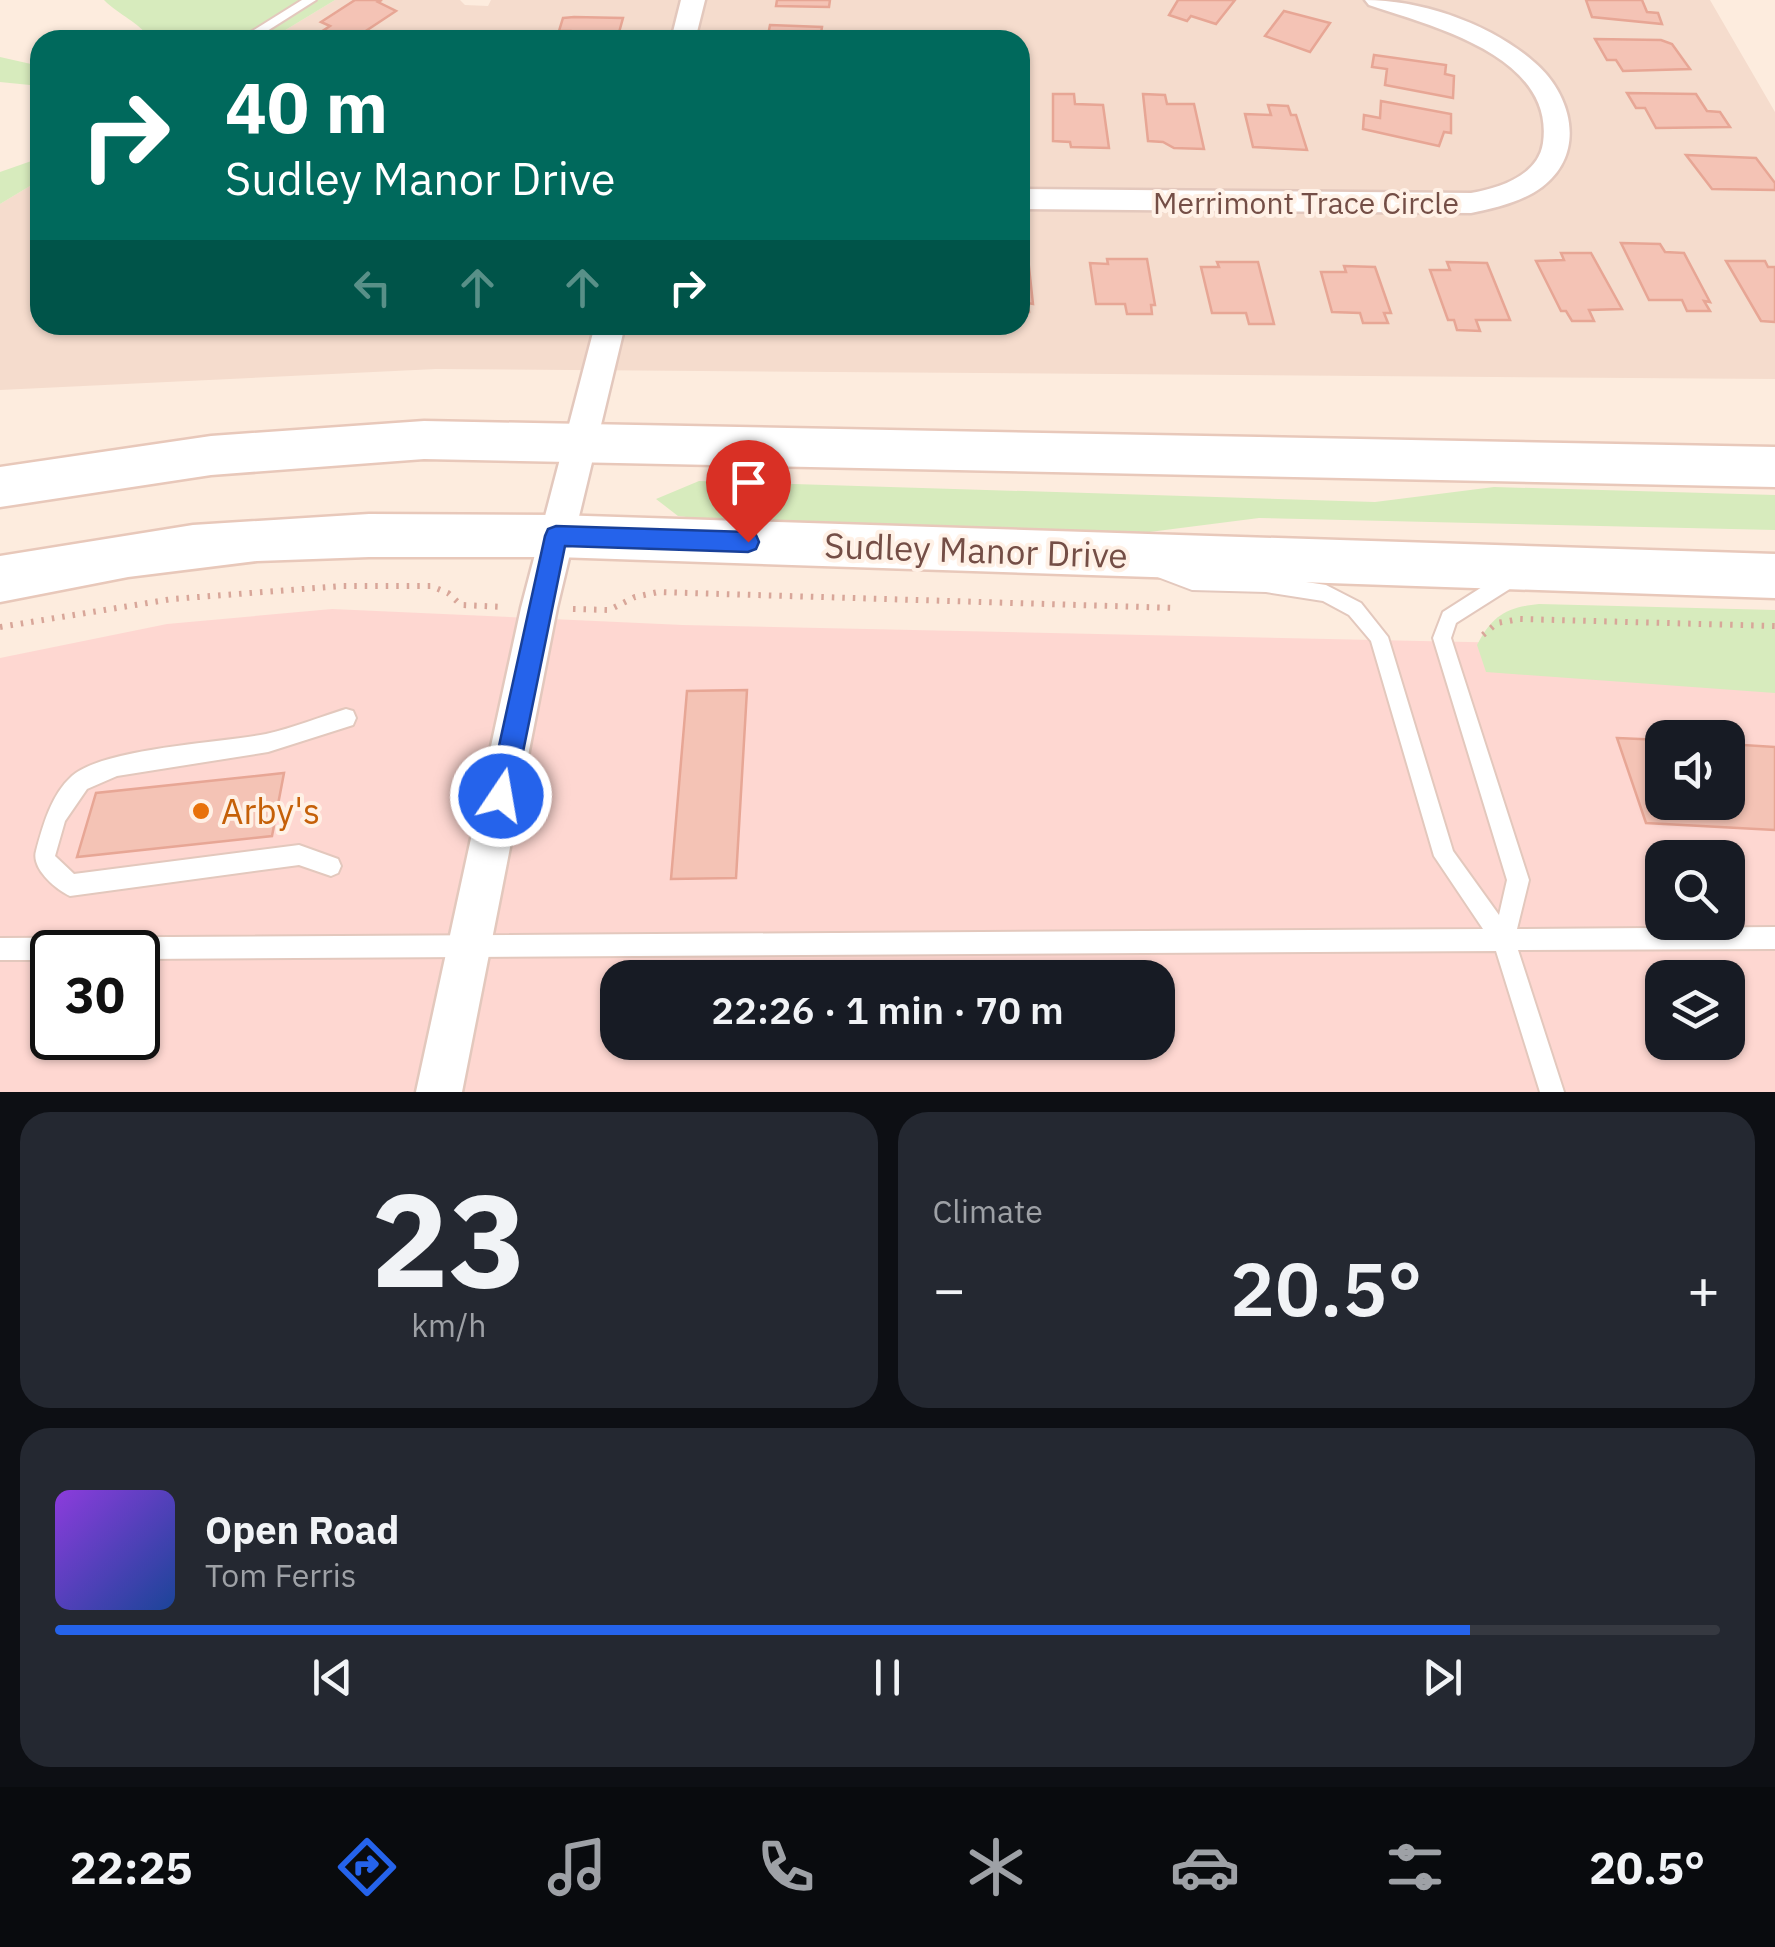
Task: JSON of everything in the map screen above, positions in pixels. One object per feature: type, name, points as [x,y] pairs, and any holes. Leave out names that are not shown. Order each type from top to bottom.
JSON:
[{"type":"main road","points":[[0,487],[166,459],[297,446],[424,440],[1775,467]]},
{"type":"main road","name":"Sudley Manor Drive","points":[[0,578],[104,559],[254,540],[376,534],[556,536],[1775,576]]},
{"type":"street","points":[[686,30],[693,0]]},
{"type":"street","name":"Merrimont Trace Circle","points":[[1030,199],[1472,204],[1506,195],[1534,179],[1549,164],[1558,136],[1554,107],[1540,84],[1516,60],[1477,36],[1377,0]]},
{"type":"street","points":[[439,1092],[556,536],[607,335]]},
{"type":"lane","points":[[260,30],[310,0]]},
{"type":"lane","points":[[1118,554],[1192,582],[1266,584],[1326,593],[1355,609],[1379,637],[1444,856],[1504,940],[1552,1092]]},
{"type":"lane","points":[[1504,940],[1518,880],[1442,638],[1450,618],[1530,568]]},
{"type":"lane","points":[[331,866],[299,855],[70,885],[44,859],[56,816],[80,782],[116,766],[268,743],[346,718]]},
{"type":"lane","points":[[0,949],[1775,938]]},
{"type":"path","points":[[0,628],[172,599],[342,586],[432,586],[461,605]]},
{"type":"path","points":[[609,610],[635,596],[658,592],[1195,608]]},
{"type":"path","points":[[1484,635],[1497,623],[1520,619],[1775,626]]},
{"type":"shaded area","points":[[335,0],[460,0],[465,5],[488,6],[491,0],[1710,0],[1775,112],[1775,379],[436,369],[0,390],[0,204],[30,186],[30,335],[1030,335],[1030,30],[286,30]]},
{"type":"shaded area","points":[[332,609],[683,625],[1659,646],[1775,653],[1775,1092],[0,1092],[0,658],[167,624]]},
{"type":"green space","points":[[104,0],[335,0],[286,30],[140,28]]},
{"type":"green space","points":[[0,57],[30,64],[30,85],[0,82]]},
{"type":"green space","points":[[30,162],[30,186],[0,204],[0,172]]},
{"type":"green space","points":[[699,481],[1375,502],[1494,487],[1775,495],[1775,530],[1259,518],[1118,536],[704,519],[678,516],[656,499]]},
{"type":"green space","points":[[1539,604],[1775,610],[1775,693],[1486,672],[1477,645],[1489,626],[1510,610]]},
{"type":"building","points":[[355,0],[382,0],[378,2],[396,11],[367,30],[324,30],[330,26],[321,22]]},
{"type":"building","points":[[777,0],[830,0],[829,7],[776,6]]},
{"type":"building","points":[[1178,0],[1235,0],[1216,24],[1191,16],[1187,21],[1169,15]]},
{"type":"building","points":[[1586,0],[1642,0],[1647,12],[1658,13],[1662,24],[1592,17]]},
{"type":"building","points":[[1284,11],[1330,23],[1310,52],[1265,36]]},
{"type":"building","points":[[563,18],[623,18],[620,30],[559,30]]},
{"type":"building","points":[[770,25],[822,27],[822,30],[769,30]]},
{"type":"building","points":[[1595,39],[1661,40],[1672,44],[1690,69],[1623,71],[1616,60],[1607,60]]},
{"type":"building","points":[[1374,55],[1446,65],[1445,74],[1454,76],[1453,98],[1385,85],[1387,69],[1372,67]]},
{"type":"building","points":[[1627,93],[1696,94],[1707,111],[1720,112],[1730,127],[1656,128],[1645,108],[1636,108]]},
{"type":"building","points":[[1053,94],[1074,94],[1075,104],[1103,105],[1109,148],[1071,147],[1070,142],[1053,141]]},
{"type":"building","points":[[1143,94],[1165,95],[1167,104],[1194,104],[1204,149],[1174,148],[1148,141]]},
{"type":"building","points":[[1381,101],[1451,114],[1451,133],[1444,132],[1439,146],[1363,129],[1364,115],[1380,118]]},
{"type":"building","points":[[1268,105],[1288,106],[1291,115],[1296,115],[1307,150],[1253,147],[1245,114],[1271,115]]},
{"type":"building","points":[[1686,155],[1756,158],[1775,183],[1775,190],[1712,189]]},
{"type":"building","points":[[1621,243],[1660,244],[1665,252],[1684,253],[1710,302],[1704,301],[1710,311],[1687,311],[1682,300],[1649,300]]},
{"type":"building","points":[[1561,253],[1591,253],[1622,309],[1589,310],[1594,321],[1572,321],[1566,311],[1561,311],[1536,261],[1564,260]]},
{"type":"building","points":[[1107,259],[1147,259],[1155,305],[1151,305],[1152,314],[1127,314],[1125,304],[1096,304],[1090,263],[1108,264]]},
{"type":"building","points":[[1726,261],[1765,261],[1768,267],[1775,267],[1775,322],[1761,321]]},
{"type":"building","points":[[1217,262],[1258,262],[1274,324],[1249,324],[1246,313],[1212,313],[1201,267],[1219,267]]},
{"type":"building","points":[[1447,262],[1487,263],[1510,320],[1476,320],[1480,331],[1457,330],[1454,320],[1448,320],[1430,270],[1450,270]]},
{"type":"building","points":[[1344,266],[1375,267],[1391,313],[1384,313],[1388,323],[1363,323],[1360,313],[1332,312],[1321,272],[1346,272]]},
{"type":"building","points":[[747,690],[736,878],[671,879],[687,691]]},
{"type":"building","points":[[1617,738],[1645,739],[1645,820],[1745,820],[1745,745],[1775,747],[1775,830],[1646,823]]},
{"type":"building","points":[[284,773],[272,836],[77,857],[96,793]]},
{"type":"place","name":"Arby's","points":[[201,811]]},
{"type":"route","points":[[501,796],[556,536],[748,542]]}]
